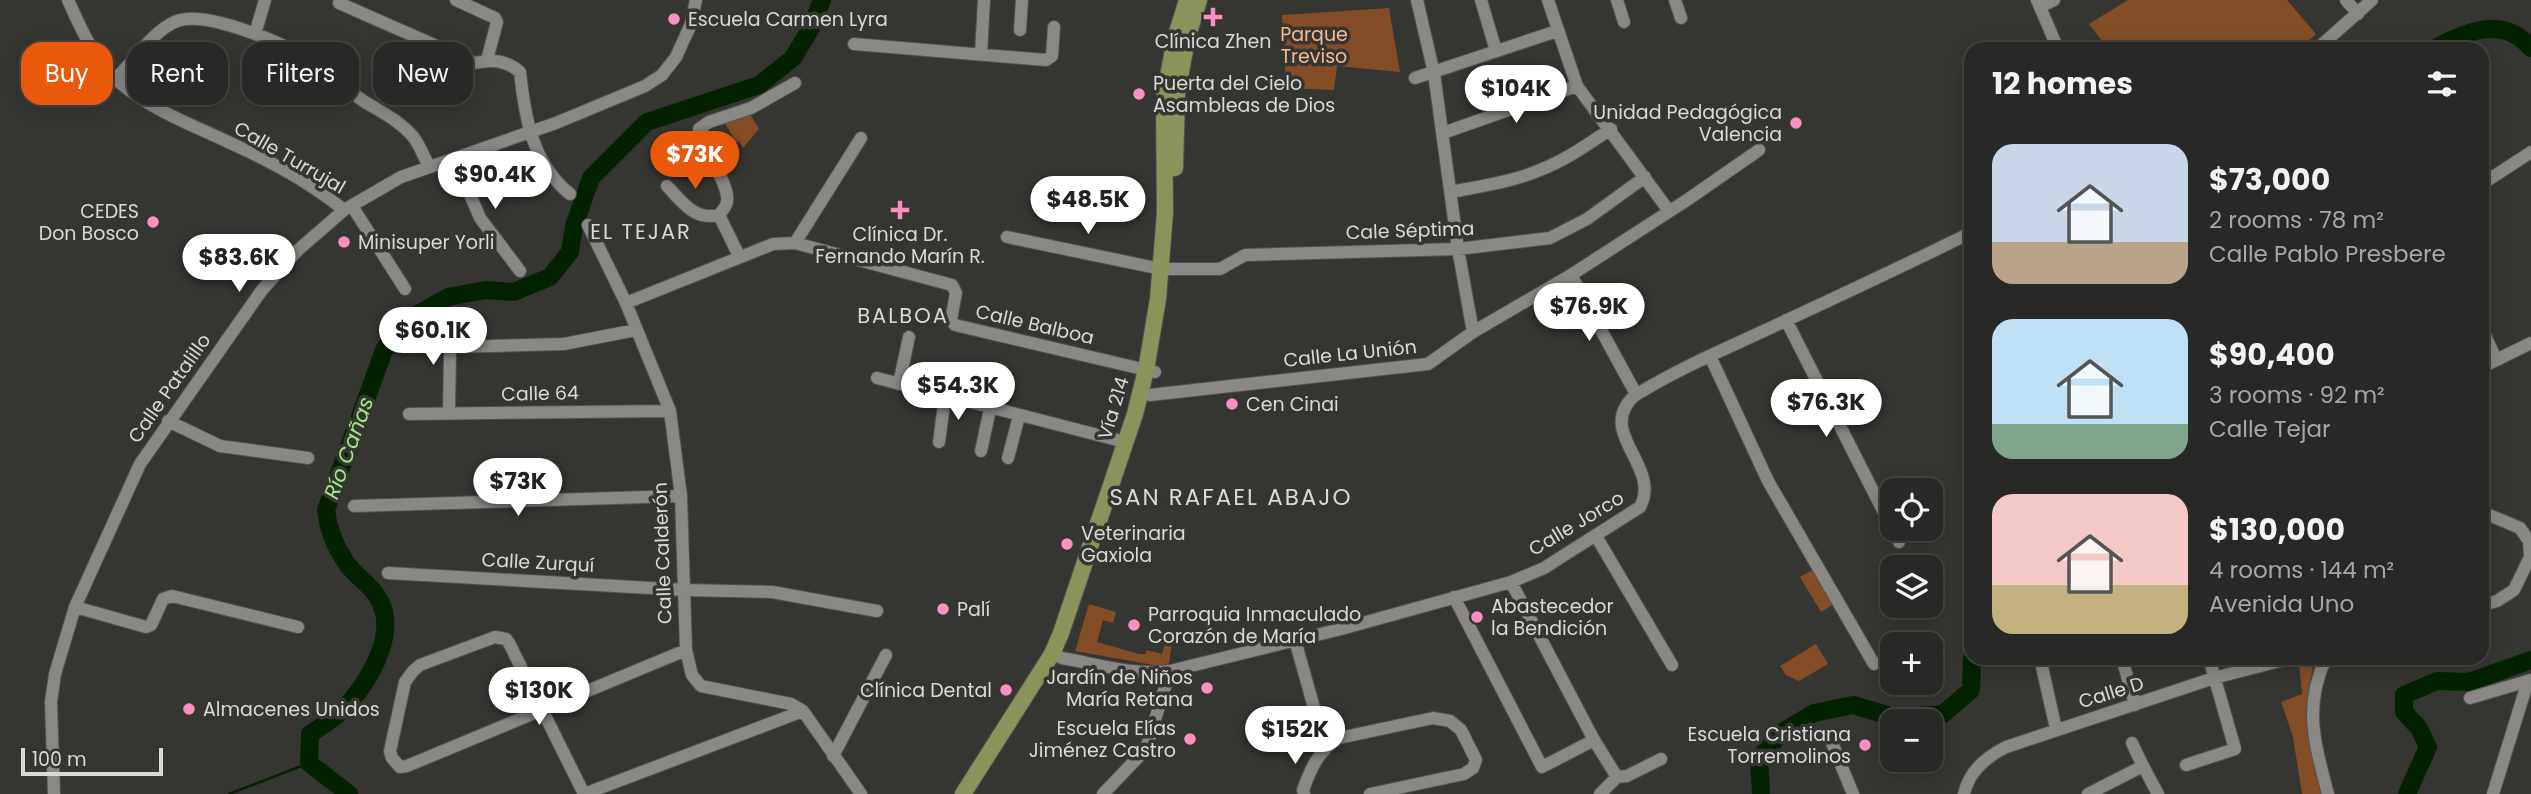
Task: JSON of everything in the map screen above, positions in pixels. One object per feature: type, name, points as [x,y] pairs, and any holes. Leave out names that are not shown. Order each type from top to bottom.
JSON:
[{"type":"main road","name":"Vía 214","points":[[1166,268],[1164,98],[1175,39],[1187,0]]},
{"type":"main road","name":"Vía 214","points":[[969,793],[1057,656],[1150,395],[1166,268],[1177,94],[1187,39],[1199,0]]},
{"type":"main road","name":"Vía 214","points":[[1057,656],[1125,442],[1151,371]]},
{"type":"street","name":"Calle Turrujal","points":[[68,0],[86,41],[116,79],[137,97],[167,115],[242,148],[348,208]]},
{"type":"street","points":[[255,34],[265,0]]},
{"type":"street","points":[[456,0],[495,18],[487,60]]},
{"type":"street","name":"Calle Patalillo","points":[[54,794],[51,702],[55,674],[75,607],[140,464],[261,290],[299,250],[348,208],[401,177],[529,132],[645,86],[662,75],[676,57],[691,24],[696,0]]},
{"type":"street","points":[[981,54],[984,0]]},
{"type":"street","points":[[1020,30],[1022,0]]},
{"type":"street","points":[[1417,0],[1434,73],[1458,249],[1473,332]]},
{"type":"street","points":[[1481,0],[1496,51]]},
{"type":"street","points":[[1548,0],[1577,86],[1670,211]]},
{"type":"street","points":[[1617,0],[1624,22]]},
{"type":"street","points":[[1675,0],[1681,18]]},
{"type":"street","points":[[2054,0],[2039,4],[2057,42]]},
{"type":"street","points":[[2347,0],[2358,14]]},
{"type":"street","points":[[2325,42],[2372,0]]},
{"type":"street","points":[[339,3],[475,63],[493,59],[520,72],[529,132],[555,181],[570,194]]},
{"type":"street","points":[[116,79],[162,29],[177,21],[209,19],[255,34],[311,61],[394,120],[413,137],[429,166]]},
{"type":"street","points":[[855,44],[1050,59],[1054,27]]},
{"type":"street","points":[[1415,78],[1557,31]]},
{"type":"street","points":[[667,186],[693,213],[709,218],[719,215],[728,203],[726,186],[712,164],[699,129],[709,122],[751,108],[794,83]]},
{"type":"street","points":[[1443,133],[1577,86]]},
{"type":"street","points":[[1451,192],[1540,170],[1573,154],[1611,129]]},
{"type":"street","points":[[794,243],[861,138]]},
{"type":"street","name":"Calle La Unión","points":[[1150,395],[1428,364],[1473,332],[1571,275],[1670,211],[1759,150]]},
{"type":"street","points":[[2489,179],[2531,152]]},
{"type":"street","points":[[454,159],[480,218],[520,271]]},
{"type":"street","name":"Cale Séptima","points":[[1007,237],[1166,268],[1209,270],[1220,268],[1245,255],[1458,249],[1550,238],[1587,219],[1645,177]]},
{"type":"street","points":[[348,208],[405,289]]},
{"type":"street","points":[[719,215],[738,256]]},
{"type":"street","name":"Calle Calderón","points":[[588,225],[626,303],[670,411],[681,496],[686,650],[692,675],[701,686],[791,704],[803,711]]},
{"type":"street","points":[[1571,275],[1636,394],[1964,236]]},
{"type":"street","name":"Calle Balboa","points":[[626,303],[738,256],[773,244],[794,243],[952,285],[956,293],[951,320],[956,325],[1151,371]]},
{"type":"street","points":[[1786,320],[1899,542]]},
{"type":"street","points":[[449,413],[450,351],[453,347],[564,344],[636,330]]},
{"type":"street","points":[[899,384],[909,337]]},
{"type":"street","points":[[2489,363],[2531,343]]},
{"type":"street","points":[[2489,344],[2496,359]]},
{"type":"street","points":[[1710,356],[1769,481],[1874,664]]},
{"type":"street","points":[[877,378],[1125,442]]},
{"type":"street","name":"Calle Jorco","points":[[1057,656],[1134,671],[1170,671],[1511,582],[1544,568],[1640,507],[1646,496],[1646,483],[1623,431],[1621,417],[1626,405],[1636,394]]},
{"type":"street","points":[[939,442],[945,397]]},
{"type":"street","points":[[981,451],[990,409]]},
{"type":"street","name":"Calle 64","points":[[409,414],[670,411]]},
{"type":"street","points":[[1007,458],[1019,416]]},
{"type":"street","points":[[169,421],[220,446],[308,458]]},
{"type":"street","points":[[354,506],[681,496]]},
{"type":"street","points":[[2489,515],[2520,528],[2529,541],[2530,557],[2514,590],[2497,601],[2489,603]]},
{"type":"street","points":[[1596,536],[1672,664]]},
{"type":"street","name":"Calle Zurquí","points":[[388,573],[685,590],[772,592],[877,611]]},
{"type":"street","points":[[1511,582],[1594,740],[1617,777]]},
{"type":"street","points":[[75,607],[146,627],[151,625],[163,599],[172,596],[298,627]]},
{"type":"street","points":[[1454,597],[1542,766],[1594,740]]},
{"type":"street","points":[[686,650],[540,709],[407,766],[400,767],[396,764],[390,751],[405,682],[412,671],[432,660],[502,637],[509,643],[540,709],[584,794],[803,711],[861,794]]},
{"type":"street","points":[[1295,640],[1325,747]]},
{"type":"street","points":[[833,755],[887,655]]},
{"type":"street","points":[[2042,665],[2056,729]]},
{"type":"street","points":[[2124,665],[2135,705]]},
{"type":"street","points":[[2186,765],[2235,749],[2211,665]]},
{"type":"street","name":"Calle D","points":[[1964,794],[1974,771],[1993,753],[2056,729],[2214,678],[2264,665]]},
{"type":"street","points":[[2320,665],[2312,712],[2314,743],[2328,794]]},
{"type":"street","points":[[1103,794],[1146,749],[1170,671]]},
{"type":"street","points":[[2470,698],[2529,681]]},
{"type":"street","points":[[2494,794],[2529,681]]},
{"type":"street","points":[[1304,794],[1303,790],[1314,761],[1325,747],[1339,738],[1433,718],[1450,722],[1461,730],[1472,747],[1476,760],[1473,768],[1464,774],[1370,794]]},
{"type":"street","points":[[1832,743],[1853,794]]},
{"type":"street","points":[[2132,743],[2158,794]]},
{"type":"street","points":[[1600,794],[1617,777],[1627,776],[1661,759]]},
{"type":"street","points":[[2088,794],[2143,766]]},
{"type":"green space","points":[[2128,0],[2287,0],[2316,34],[2307,42],[2103,42],[2089,24]]},
{"type":"green space","name":"Parque Treviso","points":[[1389,8],[1400,72],[1337,66],[1334,90],[1286,88],[1282,15]]},
{"type":"green space","points":[[750,114],[759,129],[743,148],[739,141],[736,143],[724,121]]},
{"type":"green space","points":[[1814,569],[1836,603],[1821,612],[1800,577]]},
{"type":"green space","points":[[1089,604],[1116,612],[1113,623],[1103,620],[1097,642],[1139,654],[1146,654],[1146,650],[1162,654],[1167,637],[1173,638],[1169,663],[1159,666],[1075,651]]},
{"type":"green space","points":[[1816,644],[1828,664],[1799,681],[1786,675],[1780,666]]},
{"type":"green space","points":[[2299,665],[2310,665],[2313,669],[2309,685],[2309,732],[2322,794],[2302,794],[2293,737],[2281,702],[2302,694]]},
{"type":"waterway","name":"Río Cañas","points":[[349,794],[309,763],[310,734],[337,715],[369,676],[383,643],[384,611],[377,596],[347,564],[336,545],[326,510],[384,350],[406,321],[448,297],[485,290],[514,292],[550,277],[570,252],[574,226],[591,178],[647,122],[759,85],[793,58],[811,28],[822,0]]},
{"type":"waterway","points":[[2449,42],[2471,32],[2496,29],[2509,32],[2531,48]]},
{"type":"waterway","points":[[2407,794],[2428,747],[2419,728],[2404,712],[2404,695],[2437,681],[2469,682],[2531,660]]},
{"type":"waterway","points":[[1761,794],[1759,758],[1784,731],[1814,713],[1853,705],[1897,718],[1943,714],[1971,690],[1972,665]]},
{"type":"waterway","points":[[229,794],[309,763]]},
{"type":"place","name":"Clínica Zhen","points":[[1213,17]]},
{"type":"place","name":"Escuela Carmen Lyra","points":[[674,19]]},
{"type":"place","name":"Puerta del Cielo Asambleas de Dios","points":[[1139,94]]},
{"type":"place","name":"Unidad Pedagógica Valencia","points":[[1796,123]]},
{"type":"place","name":"Clínica Dr. Fernando Marín R.","points":[[900,210]]},
{"type":"place","name":"CEDES Don Bosco","points":[[153,222]]},
{"type":"place","name":"Minisuper Yorli","points":[[344,242]]},
{"type":"place","name":"Cen Cinai","points":[[1232,404]]},
{"type":"place","name":"Veterinaria Gaxiola","points":[[1067,544]]},
{"type":"place","name":"Palí","points":[[943,609]]},
{"type":"place","name":"Abastecedor la Bendición","points":[[1477,617]]},
{"type":"place","name":"Parroquia Inmaculado Corazón de María","points":[[1134,625]]},
{"type":"place","name":"Jardín de Niños María Retana","points":[[1207,688]]},
{"type":"place","name":"Clínica Dental","points":[[1006,690]]},
{"type":"place","name":"Almacenes Unidos","points":[[189,709]]},
{"type":"place","name":"Escuela Elías Jiménez Castro","points":[[1190,739]]},
{"type":"place","name":"Escuela Cristiana Torremolinos","points":[[1865,745]]},
{"type":"district","name":"EL TEJAR","points":[[641,232]]},
{"type":"district","name":"BALBOA","points":[[903,316]]},
{"type":"district","name":"SAN RAFAEL ABAJO","points":[[1231,497]]}]
